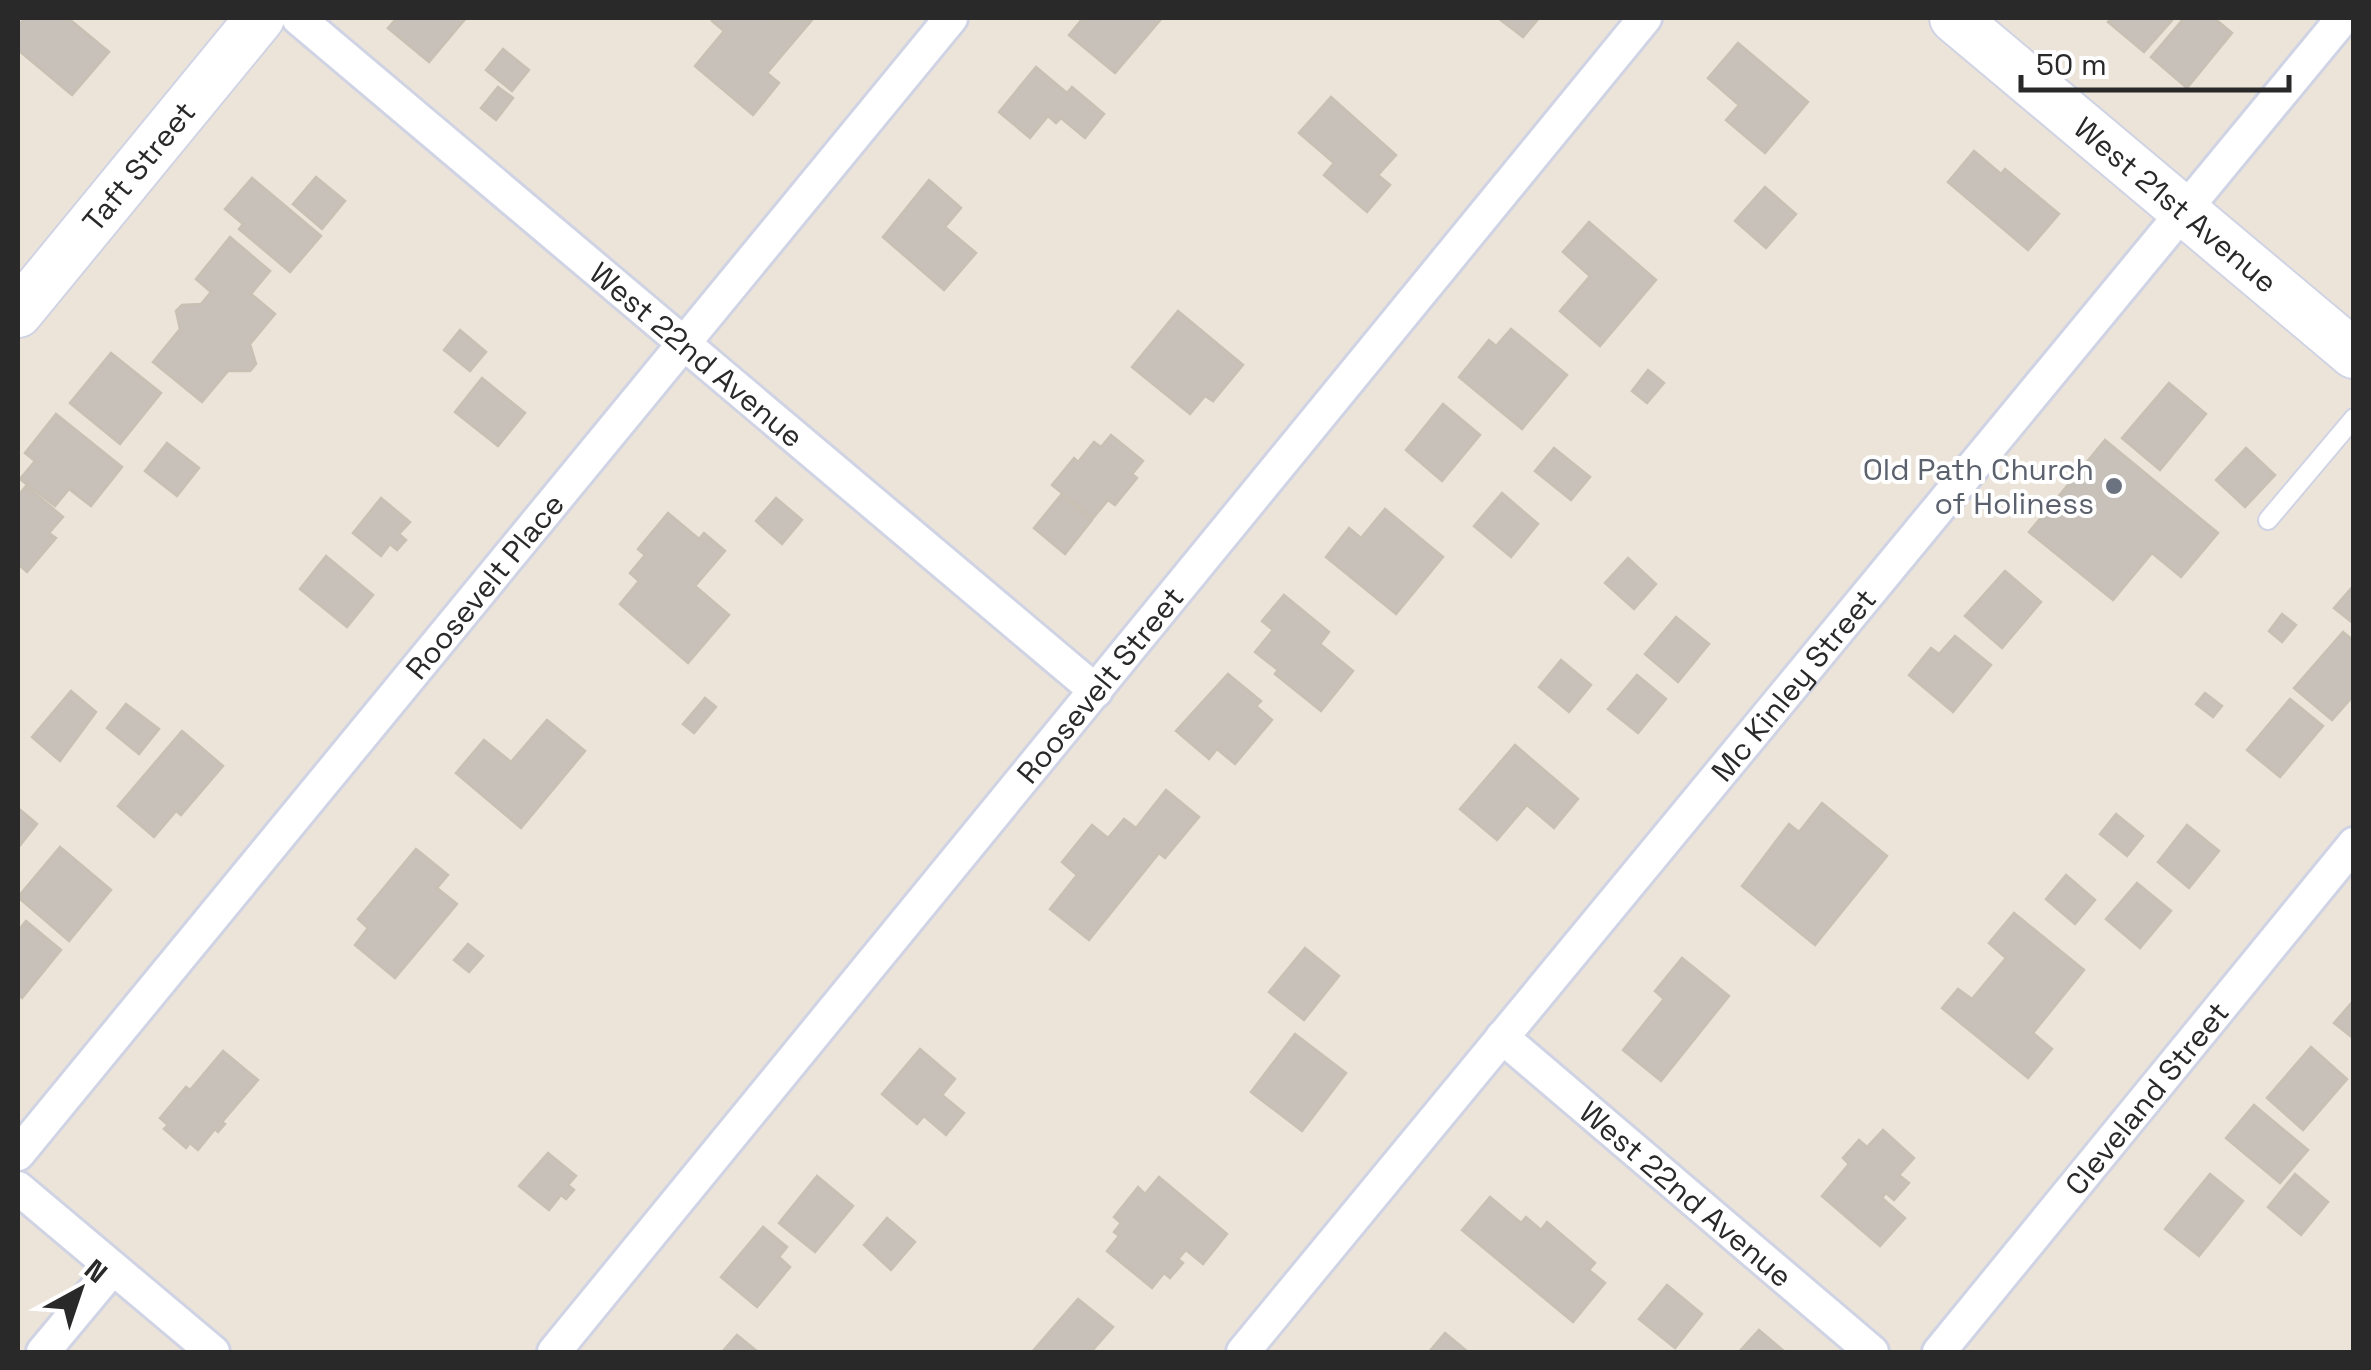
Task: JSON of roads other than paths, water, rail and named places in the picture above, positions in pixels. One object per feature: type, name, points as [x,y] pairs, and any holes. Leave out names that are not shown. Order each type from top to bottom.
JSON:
[{"type":"street","name":"Taft Street","points":[[18,313],[260,18]]},
{"type":"street","name":"West 22nd Avenue","points":[[298,18],[1096,691]]},
{"type":"street","name":"Roosevelt Place","points":[[18,1154],[951,18]]},
{"type":"street","name":"Roosevelt Street","points":[[554,1352],[1646,18]]},
{"type":"street","name":"West 21st Avenue","points":[[1954,18],[2354,354]]},
{"type":"street","name":"Mc Kinley Street","points":[[1243,1352],[2343,18]]},
{"type":"street","name":"Cleveland Street","points":[[1939,1352],[2354,844]]},
{"type":"street","name":"West 22nd Avenue","points":[[1502,1037],[1872,1352]]},
{"type":"street","points":[[18,1188],[213,1352]]},
{"type":"street","points":[[43,1352],[112,1268]]},
{"type":"lane","points":[[2268,520],[2354,418]]},
{"type":"place","name":"Old Path Church of Holiness","points":[[2114,486]]}]
